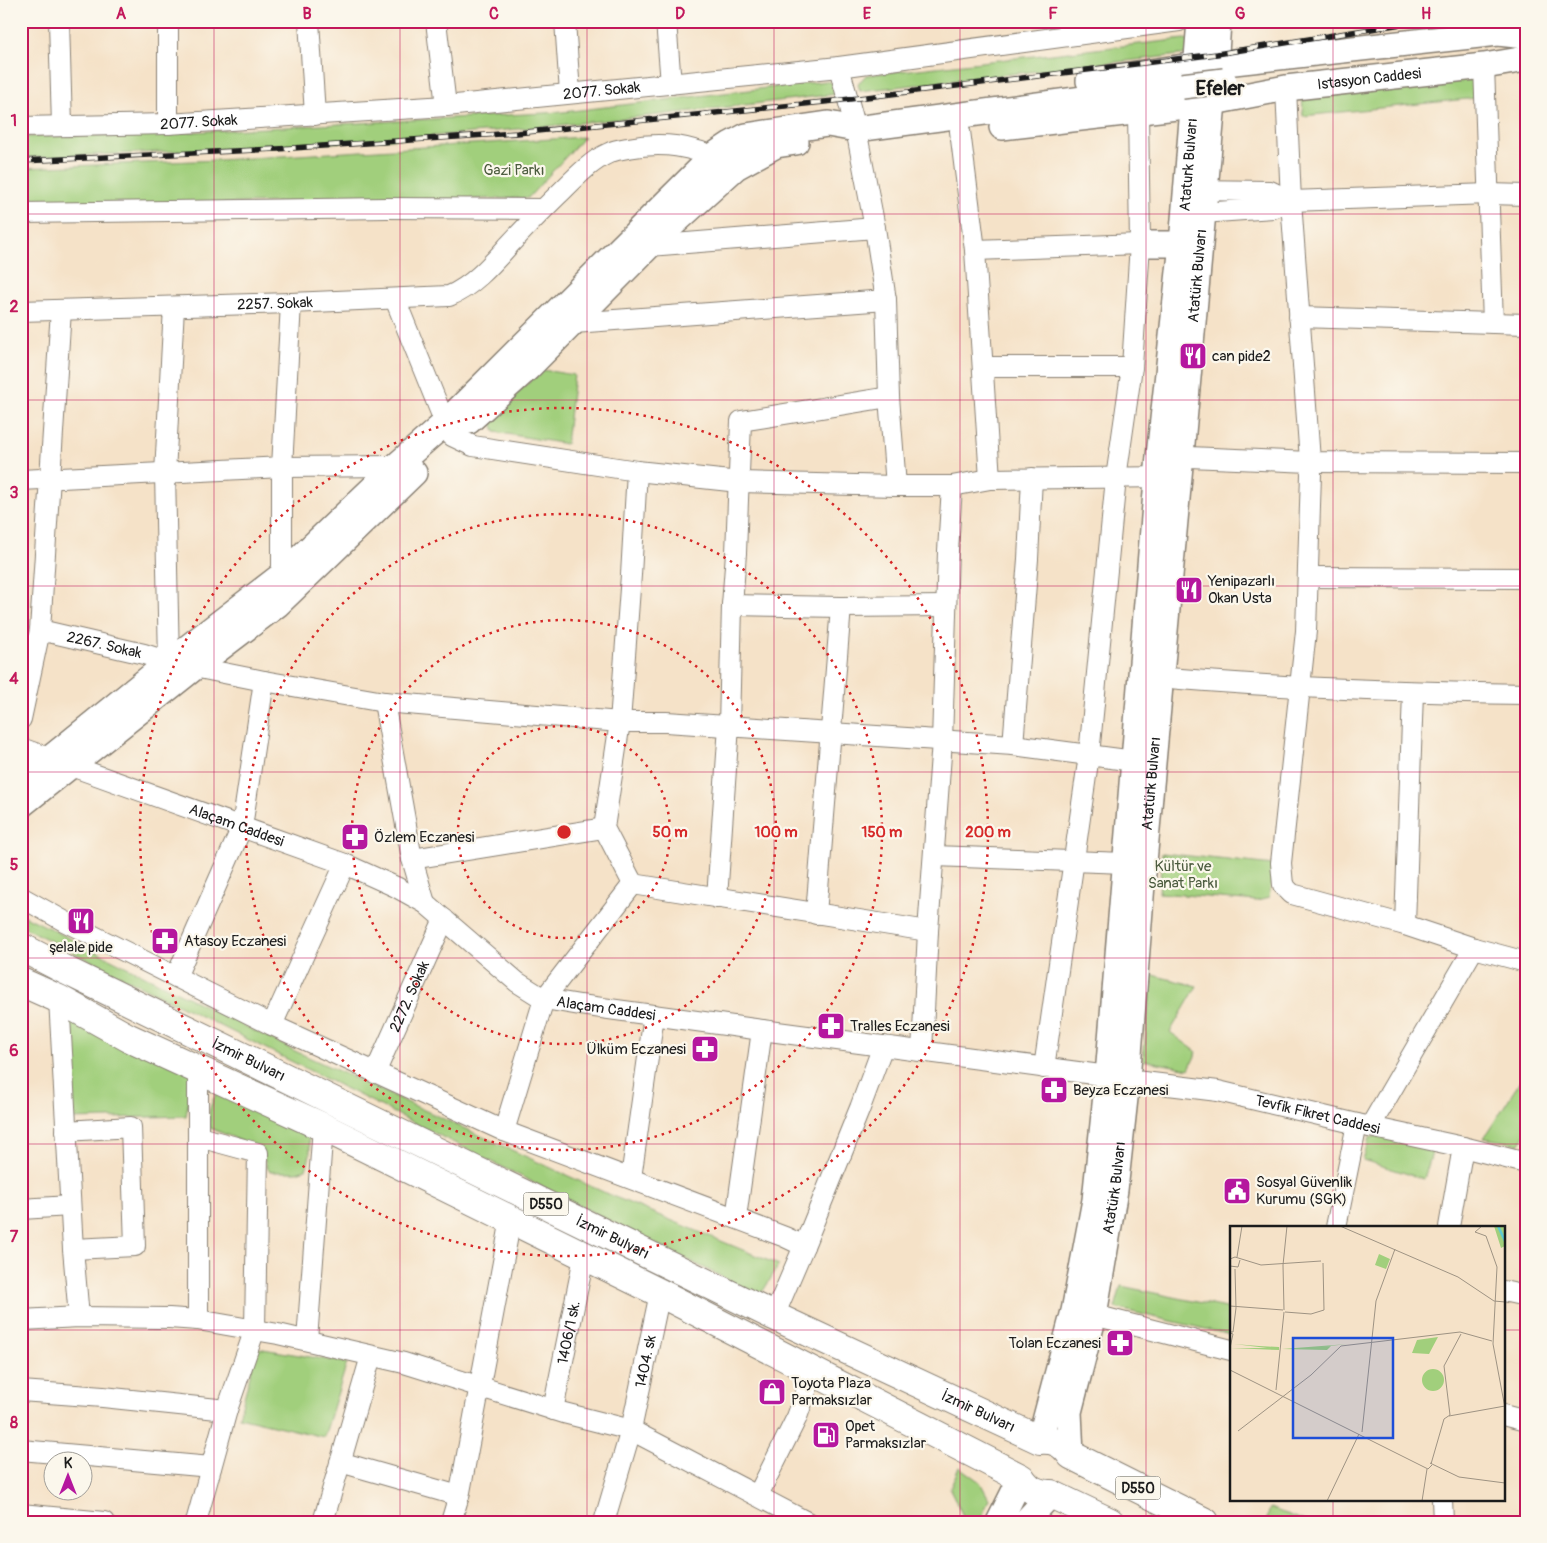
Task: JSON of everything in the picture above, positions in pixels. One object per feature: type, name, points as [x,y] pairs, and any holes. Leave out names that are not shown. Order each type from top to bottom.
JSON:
[{"type":"highway","name":"İzmir Bulvarı","points":[[21,947],[774,1316],[1040,1440],[1049,1439],[1058,1442],[1066,1447],[1071,1455],[1205,1522]]},
{"type":"highway","name":"İzmir Bulvarı","points":[[21,982],[58,999],[129,1038],[323,1127],[660,1293],[1021,1478],[1026,1486],[1034,1491],[1042,1494],[1051,1494],[1110,1522]]},
{"type":"highway","points":[[1021,1478],[1019,1470],[1022,1455],[1032,1443],[1040,1440]]},
{"type":"highway","name":"Atatürk Bulvarı","points":[[1051,1494],[1066,1486],[1071,1479],[1074,1471],[1071,1455]]},
{"type":"main road","name":"Ataturk Bulvarı","points":[[1168,467],[1182,244],[1194,202],[1204,84],[1200,21]]},
{"type":"main road","points":[[1204,84],[1218,21]]},
{"type":"main road","points":[[1204,84],[1498,33],[1526,36]]},
{"type":"main road","points":[[448,429],[528,368],[649,246],[736,167],[776,145],[836,136],[856,129],[1204,84],[1526,47]]},
{"type":"main road","name":"Istasyon Caddesi","points":[[906,123],[960,132],[1138,112],[1204,84],[1286,88],[1484,66],[1526,59]]},
{"type":"main road","points":[[21,805],[61,762],[169,662],[282,575],[406,468],[448,429],[713,156],[746,136],[828,124],[856,129]]},
{"type":"main road","name":"Atatürk Bulvarı","points":[[1040,1440],[1074,1311],[1117,1078],[1143,864],[1150,676],[1194,202]]},
{"type":"main road","points":[[1140,244],[1182,244]]},
{"type":"main road","points":[[21,782],[61,762],[195,667],[278,604],[406,468]]},
{"type":"main road","name":"Atatürk Bulvarı","points":[[1071,1455],[1069,1412],[1094,1315],[1115,1190],[1125,862],[1134,762],[1150,676]]},
{"type":"main road","points":[[999,1522],[1021,1478]]},
{"type":"main road","name":"Atatürk Bulvarı","points":[[1024,1522],[1051,1494]]},
{"type":"street","points":[[59,21],[62,126]]},
{"type":"street","points":[[168,21],[168,124]]},
{"type":"street","points":[[310,21],[315,115]]},
{"type":"street","points":[[436,21],[446,106]]},
{"type":"street","points":[[564,21],[570,93]]},
{"type":"street","points":[[666,21],[671,84]]},
{"type":"street","name":"2077. Sokak","points":[[21,127],[168,124],[446,106],[839,67],[1179,21]]},
{"type":"street","points":[[1484,66],[1493,323]]},
{"type":"street","points":[[839,67],[856,129],[875,228],[886,300],[889,397],[896,486]]},
{"type":"street","points":[[1286,88],[1290,201],[1311,474],[1306,631],[1281,863],[1283,885],[1292,894],[1405,925],[1474,948],[1526,962]]},
{"type":"street","points":[[1044,1068],[1089,755],[1116,478],[1132,366],[1140,244],[1138,112]]},
{"type":"street","points":[[960,132],[975,250],[990,479]]},
{"type":"street","name":"2257. Sokak","points":[[21,312],[449,296],[461,292],[510,245],[543,209],[594,162],[611,152],[645,145],[677,145],[713,156],[736,167]]},
{"type":"street","points":[[1194,202],[1273,208],[1290,201],[1489,194],[1526,195]]},
{"type":"street","points":[[21,213],[387,208],[543,209]]},
{"type":"street","points":[[649,246],[875,228]]},
{"type":"street","points":[[975,250],[1140,244]]},
{"type":"street","points":[[395,299],[448,429],[473,446],[637,471],[739,482],[952,486],[990,479],[1116,478],[1168,467],[1310,462],[1526,463]]},
{"type":"street","points":[[574,323],[886,300]]},
{"type":"street","points":[[278,604],[282,575],[282,467],[291,303]]},
{"type":"street","points":[[169,662],[165,473],[174,307]]},
{"type":"street","points":[[21,719],[40,630],[61,310]]},
{"type":"street","points":[[1299,317],[1526,324]]},
{"type":"street","points":[[982,366],[1132,366]]},
{"type":"street","points":[[717,898],[729,726],[732,605],[741,421],[889,397]]},
{"type":"street","points":[[21,480],[282,467],[406,468]]},
{"type":"street","points":[[633,884],[604,828],[620,722],[637,471]]},
{"type":"street","points":[[1013,746],[1028,559],[1032,478]]},
{"type":"street","points":[[922,1051],[928,931],[942,740],[952,486]]},
{"type":"street","points":[[1308,577],[1526,578]]},
{"type":"street","points":[[732,605],[946,606]]},
{"type":"street","points":[[816,914],[841,607]]},
{"type":"street","name":"2267. Sokak","points":[[40,630],[144,654],[169,662],[384,702],[620,722],[666,722],[942,740],[1013,746],[1134,762]]},
{"type":"street","points":[[1150,676],[1413,692],[1526,694]]},
{"type":"street","points":[[176,977],[242,827],[264,681]]},
{"type":"street","points":[[1405,925],[1413,692]]},
{"type":"street","points":[[384,702],[412,859],[425,903]]},
{"type":"street","name":"Alaçam Caddesi","points":[[21,748],[345,864],[396,887],[425,903],[517,982],[544,999],[1117,1078]]},
{"type":"street","points":[[412,859],[604,828]]},
{"type":"street","points":[[934,856],[1125,862]]},
{"type":"street","points":[[396,887],[412,859]]},
{"type":"street","points":[[272,1025],[345,864]]},
{"type":"street","points":[[633,884],[928,931]]},
{"type":"street","points":[[504,1131],[544,999],[633,884]]},
{"type":"street","points":[[21,897],[64,921],[272,1025],[504,1131],[736,1218],[804,1246]]},
{"type":"street","name":"2272. Sokak","points":[[375,1073],[444,919]]},
{"type":"street","points":[[1336,1226],[1363,1126],[1474,948]]},
{"type":"street","points":[[58,999],[70,1206],[79,1317]]},
{"type":"street","points":[[631,1178],[654,1015]]},
{"type":"street","points":[[736,1218],[762,1030]]},
{"type":"street","points":[[774,1316],[857,1116],[883,1046]]},
{"type":"street","points":[[198,1071],[198,1320]]},
{"type":"street","name":"Tevfik Fikret Caddesi","points":[[1117,1078],[1218,1091],[1526,1163]]},
{"type":"street","points":[[307,1340],[323,1127]]},
{"type":"street","points":[[66,1131],[131,1128],[135,1246],[73,1249]]},
{"type":"street","points":[[196,1522],[227,1410],[255,1329],[258,1153],[198,1137]]},
{"type":"street","points":[[1449,1226],[1463,1147]]},
{"type":"street","points":[[21,1209],[70,1206]]},
{"type":"street","points":[[451,1522],[459,1496],[511,1219]]},
{"type":"street","name":"1406/1 sk.","points":[[552,1410],[584,1256]]},
{"type":"street","points":[[1504,1291],[1526,1296]]},
{"type":"street","name":"1404. sk","points":[[604,1522],[631,1430],[660,1293]]},
{"type":"street","points":[[1094,1315],[1230,1350]]},
{"type":"street","points":[[21,1320],[79,1317],[198,1320],[255,1329],[404,1363],[552,1410],[631,1430],[807,1522]]},
{"type":"street","points":[[323,1522],[371,1356]]},
{"type":"street","points":[[758,1495],[797,1417],[813,1371]]},
{"type":"street","points":[[21,1391],[103,1397],[227,1410]]},
{"type":"street","points":[[1504,1415],[1526,1420]]},
{"type":"street","points":[[21,1450],[211,1467]]},
{"type":"street","points":[[340,1462],[459,1496]]},
{"type":"street","points":[[1442,1500],[1443,1522]]},
{"type":"street","points":[[21,1514],[104,1522]]},
{"type":"green space","points":[[1184,39],[1190,40],[1189,54],[860,91],[858,84],[866,75]]},
{"type":"green space","points":[[1475,73],[1477,98],[1303,116],[1302,91]]},
{"type":"green space","points":[[826,81],[845,88],[845,93],[653,116],[448,135],[235,148],[21,158],[21,137],[154,134],[563,112]]},
{"type":"green space","name":"Gazi Parkı","points":[[584,137],[528,198],[21,207],[21,168],[219,160]]},
{"type":"green space","points":[[543,370],[574,375],[566,444],[495,432],[490,416]]},
{"type":"green space","name":"Kültür ve Sanat Parkı","points":[[1162,853],[1274,865],[1269,898],[1257,901],[1159,893]]},
{"type":"green space","points":[[21,914],[295,1051],[610,1195],[779,1265],[760,1296],[21,926]]},
{"type":"green space","points":[[1152,975],[1197,986],[1170,1032],[1197,1052],[1189,1069],[1143,1060]]},
{"type":"green space","points":[[67,1018],[193,1074],[186,1116],[70,1119]]},
{"type":"green space","points":[[1526,1072],[1526,1134],[1519,1144],[1484,1138]]},
{"type":"green space","points":[[219,1089],[305,1130],[309,1139],[310,1149],[306,1169],[296,1172],[270,1172],[261,1149],[210,1128],[210,1107]]},
{"type":"green space","points":[[1377,1136],[1433,1150],[1424,1179],[1363,1160],[1369,1138]]},
{"type":"green space","points":[[1121,1286],[1230,1309],[1230,1335],[1115,1308]]},
{"type":"green space","points":[[257,1348],[347,1363],[324,1437],[239,1417]]},
{"type":"green space","points":[[959,1467],[980,1482],[989,1499],[980,1522],[966,1522],[950,1489]]},
{"type":"green space","points":[[1270,1508],[1307,1522],[1266,1522]]},
{"type":"railway","points":[[21,161],[277,149],[517,133],[834,101],[1217,54],[1420,21]]},
{"type":"place","name":"can pide2","points":[[1193,356]]},
{"type":"place","name":"Yenipazarlı Okan Usta","points":[[1189,590]]},
{"type":"place","name":"Özlem Eczanesi","points":[[355,837]]},
{"type":"place","name":"şelale pide","points":[[81,921]]},
{"type":"place","name":"Atasoy Eczanesi","points":[[165,941]]},
{"type":"place","name":"Tralles Eczanesi","points":[[831,1026]]},
{"type":"place","name":"Ülküm Eczanesi","points":[[705,1049]]},
{"type":"place","name":"Beyza Eczanesi","points":[[1054,1090]]},
{"type":"place","name":"Sosyal Güvenlik Kurumu (SGK)","points":[[1237,1191]]},
{"type":"place","name":"Tolan Eczanesi","points":[[1120,1343]]},
{"type":"place","name":"Toyota Plaza Parmaksızlar","points":[[772,1392]]},
{"type":"place","name":"Opet Parmaksızlar","points":[[826,1435]]},
{"type":"district","name":"Efeler","points":[[1220,88]]}]
